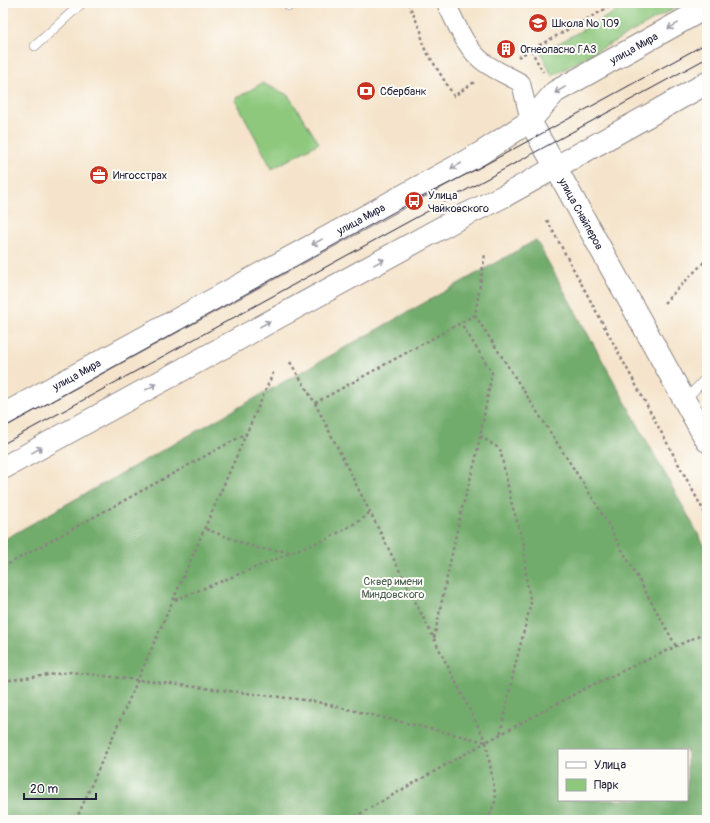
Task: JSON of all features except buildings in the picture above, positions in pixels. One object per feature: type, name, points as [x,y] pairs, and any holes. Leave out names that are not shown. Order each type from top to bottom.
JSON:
[{"type":"main road","name":"улица Мира","points":[[3,414],[481,152],[530,120],[554,92],[707,7]]},
{"type":"main road","points":[[3,468],[461,217],[506,195],[707,83]]},
{"type":"main road","name":"улица Снайперов","points":[[530,120],[707,441]]},
{"type":"street","name":"улица Снайперов","points":[[446,3],[468,44],[479,57],[485,63],[521,83],[530,120]]},
{"type":"lane","points":[[34,46],[82,3]]},
{"type":"lane","points":[[685,400],[707,378]]},
{"type":"path","points":[[408,3],[421,31],[423,46],[454,96]]},
{"type":"path","points":[[547,78],[531,50],[616,3]]},
{"type":"path","points":[[547,220],[707,517]]},
{"type":"path","points":[[485,254],[475,315],[597,505],[676,646]]},
{"type":"path","points":[[664,303],[707,260]]},
{"type":"path","points":[[314,404],[475,315]]},
{"type":"path","points":[[434,638],[460,516],[476,458],[492,373],[461,323]]},
{"type":"path","points":[[290,362],[314,404],[368,513],[434,638],[486,742],[496,798],[488,820]]},
{"type":"path","points":[[76,820],[175,600],[274,371]]},
{"type":"path","points":[[3,567],[248,433]]},
{"type":"path","points":[[480,436],[500,449],[512,505],[524,544],[526,578],[531,603],[514,670],[500,735]]},
{"type":"path","points":[[175,600],[292,552],[328,539],[361,520],[368,513]]},
{"type":"path","points":[[206,529],[256,548],[292,552]]},
{"type":"path","points":[[349,820],[486,742],[588,687],[707,632]]},
{"type":"path","points":[[3,681],[71,672],[313,701],[486,742]]},
{"type":"green space","points":[[631,3],[684,3],[552,76],[541,53]]},
{"type":"green space","points":[[262,83],[288,95],[319,143],[272,169],[235,99]]},
{"type":"green space","name":"Сквер имени Миндовского","points":[[536,240],[707,550],[707,820],[3,820],[3,540]]},
{"type":"tram line","points":[[3,428],[414,201],[477,169],[707,43]]},
{"type":"tram line","points":[[3,444],[707,58]]},
{"type":"place","name":"Школа № 109","points":[[538,23]]},
{"type":"place","name":"Огнеопасно ГАЗ","points":[[506,49]]},
{"type":"place","name":"Сбербанк","points":[[366,91]]},
{"type":"place","name":"Ингосстрах","points":[[99,175]]},
{"type":"place","name":"Улица Чайковского","points":[[414,201]]}]
